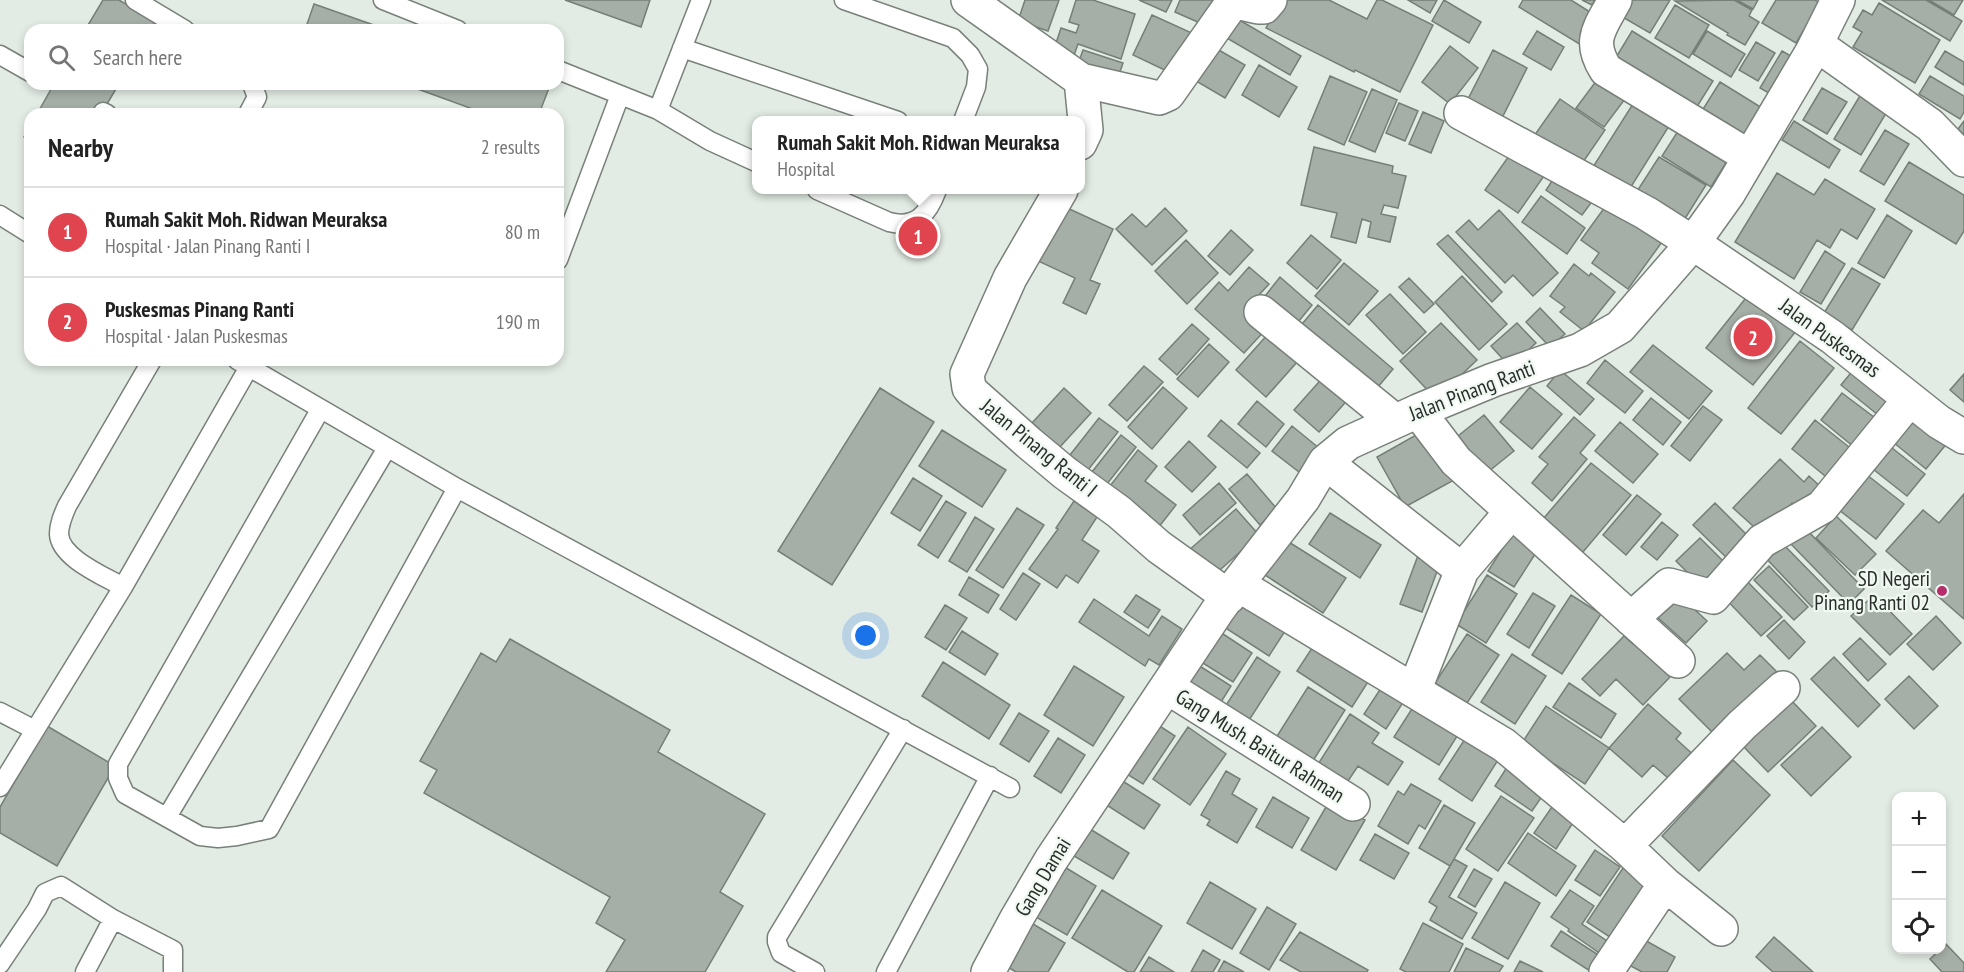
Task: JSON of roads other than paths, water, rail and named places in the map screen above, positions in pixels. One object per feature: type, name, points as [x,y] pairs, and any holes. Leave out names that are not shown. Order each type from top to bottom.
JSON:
[{"type":"street","points":[[968,0],[1081,80],[1159,98],[1168,94],[1230,6],[1236,2],[1264,7],[1270,0]]},
{"type":"street","points":[[1615,0],[1597,34],[1595,45],[1599,60],[1606,70],[1750,157]]},
{"type":"street","name":"Jalan Pinang Ranti","points":[[1102,784],[1233,590],[1303,499],[1326,462],[1348,443],[1406,416],[1492,380],[1581,350],[1620,327],[1693,243],[1728,194],[1816,44],[1830,3]]},
{"type":"street","points":[[1816,44],[1930,125],[1964,160]]},
{"type":"street","points":[[1081,80],[1085,116]]},
{"type":"street","name":"Jalan Puskesmas","points":[[1461,113],[1646,213],[1693,243],[1832,337],[1939,422],[1964,437]]},
{"type":"street","name":"Jalan Pinang Ranti I","points":[[1058,194],[1010,278],[967,374],[969,388],[1065,473],[1119,512],[1168,553],[1414,691],[1504,745],[1625,846],[1665,884],[1721,929]]},
{"type":"street","points":[[1261,312],[1406,416],[1678,661]]},
{"type":"street","points":[[1631,619],[1669,585],[1713,597],[1762,542],[1822,507],[1910,399]]},
{"type":"street","points":[[1326,462],[1462,570]]},
{"type":"street","points":[[1414,691],[1462,570],[1511,512]]},
{"type":"street","name":"Gang Mush. Baitur Rahman","points":[[1167,687],[1353,804]]},
{"type":"street","points":[[1625,846],[1742,725],[1783,688]]},
{"type":"street","name":"Gang Damai","points":[[988,972],[1051,860],[1102,784]]},
{"type":"street","points":[[1606,972],[1665,884]]},
{"type":"lane","points":[[135,0],[175,24]]},
{"type":"lane","points":[[383,0],[443,24]]},
{"type":"lane","points":[[658,110],[701,0]]},
{"type":"lane","points":[[844,0],[953,38],[970,55],[978,69],[976,87],[965,116]]},
{"type":"lane","points":[[682,48],[886,116]]},
{"type":"lane","points":[[0,55],[24,69]]},
{"type":"lane","points":[[564,72],[658,110],[710,141],[752,160]]},
{"type":"lane","points":[[251,108],[257,97],[254,90]]},
{"type":"lane","points":[[564,245],[620,95]]},
{"type":"lane","points":[[828,194],[898,224],[913,223],[931,206],[935,194]]},
{"type":"lane","points":[[0,215],[24,230]]},
{"type":"lane","points":[[123,587],[75,558],[64,549],[59,535],[67,506],[149,366]]},
{"type":"lane","points":[[0,787],[123,587],[242,366]]},
{"type":"lane","points":[[246,366],[457,488],[1010,788]]},
{"type":"lane","points":[[320,410],[118,764],[118,778],[125,794],[167,818],[200,836],[218,838],[269,829],[457,488]]},
{"type":"lane","points":[[167,818],[387,448]]},
{"type":"lane","points":[[0,712],[35,730]]},
{"type":"lane","points":[[815,972],[780,953],[777,937],[903,729]]},
{"type":"lane","points":[[885,972],[990,776]]},
{"type":"lane","points":[[0,964],[38,909],[45,893],[61,886],[113,919],[173,950],[173,972]]},
{"type":"lane","points":[[86,972],[113,919]]},
{"type":"place","name":"Rumah Sakit Moh. Ridwan Meuraksa","points":[[918,236]]},
{"type":"place","name":"Puskesmas Pinang Ranti","points":[[1753,337]]},
{"type":"place","name":"SD Negeri Pinang Ranti 02","points":[[1942,591]]}]
